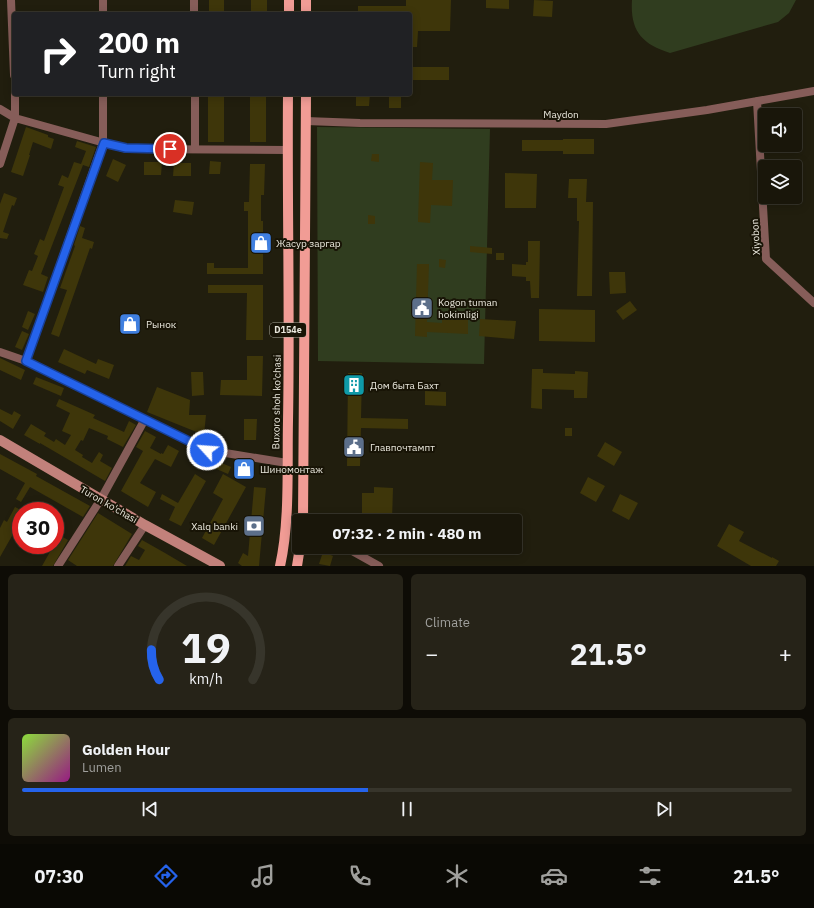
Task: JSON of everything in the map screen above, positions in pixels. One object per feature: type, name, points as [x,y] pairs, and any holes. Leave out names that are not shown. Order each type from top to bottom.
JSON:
[{"type":"main road","points":[[288,12],[289,0]]},
{"type":"main road","points":[[306,0],[306,12]]},
{"type":"main road","name":"Buxoro shoh ko'chasi","points":[[280,566],[286,521],[287,463],[288,96]]},
{"type":"main road","name":"D154e","points":[[303,514],[306,96]]},
{"type":"main road","points":[[288,121],[306,121]]},
{"type":"main road","points":[[288,387],[304,387]]},
{"type":"main road","points":[[297,566],[299,554]]},
{"type":"street","points":[[11,0],[12,25]]},
{"type":"street","points":[[103,0],[103,12]]},
{"type":"street","points":[[194,0],[194,12]]},
{"type":"street","name":"Maydon","points":[[306,121],[367,123],[606,124],[707,110],[814,91]]},
{"type":"street","points":[[0,164],[15,118],[15,96]]},
{"type":"street","points":[[26,361],[104,143],[103,96]]},
{"type":"street","points":[[194,96],[195,149]]},
{"type":"street","name":"Xiyobon","points":[[757,101],[766,259],[814,303]]},
{"type":"street","points":[[0,109],[15,118],[126,148],[287,150]]},
{"type":"street","points":[[0,352],[26,361],[207,450],[287,463]]},
{"type":"street","points":[[58,566],[101,499],[145,420]]},
{"type":"street","name":"Turon ko'chasi","points":[[0,440],[145,525],[220,566]]},
{"type":"street","points":[[118,566],[145,525]]},
{"type":"street","points":[[358,554],[379,566]]},
{"type":"green space","points":[[632,0],[796,0],[789,13],[778,22],[670,53],[652,45],[639,34],[635,28],[633,20]]},
{"type":"green space","points":[[317,127],[490,129],[484,364],[318,361]]},
{"type":"building","points":[[209,0],[224,0],[224,12],[209,12]]},
{"type":"building","points":[[251,0],[267,0],[267,12],[251,12]]},
{"type":"building","points":[[406,0],[451,0],[450,31],[418,31],[417,47],[412,47],[412,12],[358,12],[358,6],[406,6]]},
{"type":"building","points":[[486,0],[509,0],[509,9],[486,8]]},
{"type":"building","points":[[534,0],[553,1],[552,17],[533,16]]},
{"type":"building","points":[[412,67],[449,67],[449,80],[412,80]]},
{"type":"building","points":[[208,96],[224,96],[224,142],[208,142]]},
{"type":"building","points":[[250,96],[266,96],[266,142],[250,142]]},
{"type":"building","points":[[356,96],[370,96],[369,106],[356,106]]},
{"type":"building","points":[[389,96],[401,96],[401,108],[389,108]]},
{"type":"building","points":[[26,127],[48,135],[48,137],[54,139],[51,149],[33,142],[23,176],[11,172]]},
{"type":"building","points":[[594,139],[594,154],[563,154],[563,151],[522,151],[522,140]]},
{"type":"building","points":[[77,141],[96,147],[89,167],[83,165],[41,274],[48,277],[43,292],[23,285],[29,270],[32,271],[38,256],[34,254],[40,239],[44,241],[64,187],[58,185],[62,175],[68,178],[74,162],[81,164],[86,151],[75,147]]},
{"type":"building","points":[[372,154],[379,154],[379,162],[371,161]]},
{"type":"building","points":[[113,159],[126,165],[118,182],[106,176]]},
{"type":"building","points":[[210,161],[221,162],[220,174],[209,174]]},
{"type":"building","points":[[144,162],[162,162],[161,175],[144,175]]},
{"type":"building","points":[[420,162],[433,163],[432,180],[453,180],[452,206],[431,205],[430,223],[418,222]]},
{"type":"building","points":[[174,163],[191,163],[191,176],[173,176]]},
{"type":"building","points":[[250,164],[265,164],[264,195],[261,195],[261,221],[263,221],[263,274],[207,274],[207,263],[214,263],[214,268],[248,268],[248,211],[244,211],[244,202],[249,202]]},
{"type":"building","points":[[505,173],[537,174],[536,208],[505,208]]},
{"type":"building","points":[[569,179],[587,179],[586,202],[593,202],[592,296],[577,296],[579,221],[577,221],[577,198],[568,198]]},
{"type":"building","points":[[4,193],[17,198],[14,206],[12,205],[3,232],[9,234],[7,239],[0,238],[0,204]]},
{"type":"building","points":[[175,200],[194,202],[192,215],[173,212]]},
{"type":"building","points":[[368,215],[375,216],[375,224],[368,224]]},
{"type":"building","points":[[80,226],[85,228],[82,238],[94,242],[92,249],[90,248],[59,337],[51,334],[67,290],[60,288],[75,246],[74,245]]},
{"type":"building","points":[[528,241],[540,241],[539,298],[531,298],[530,281],[526,281],[526,277],[512,276],[512,264],[526,265],[526,262],[528,262]]},
{"type":"building","points":[[470,246],[492,248],[492,254],[470,252]]},
{"type":"building","points":[[496,253],[504,253],[504,260],[496,260]]},
{"type":"building","points":[[439,259],[446,260],[445,268],[439,267]]},
{"type":"building","name":"Kogon tuman hokimligi","points":[[417,264],[429,264],[427,322],[442,323],[442,320],[468,320],[468,334],[427,332],[427,337],[415,336]]},
{"type":"building","points":[[609,272],[625,272],[626,293],[610,294]]},
{"type":"building","points":[[208,285],[263,285],[263,340],[246,340],[247,293],[208,293]]},
{"type":"building","points":[[630,301],[637,310],[623,320],[616,311]]},
{"type":"building","points":[[539,309],[595,310],[595,342],[539,341]]},
{"type":"building","points":[[28,311],[35,314],[28,330],[22,327]]},
{"type":"building","points":[[480,319],[516,321],[514,339],[479,336]]},
{"type":"building","points":[[22,331],[29,334],[22,350],[15,347]]},
{"type":"building","points":[[64,349],[96,364],[98,359],[114,365],[109,379],[87,370],[85,374],[58,362]]},
{"type":"building","points":[[247,356],[263,356],[262,396],[220,395],[221,380],[247,380]]},
{"type":"building","points":[[0,358],[25,370],[21,380],[0,370]]},
{"type":"building","points":[[532,369],[543,369],[543,373],[575,374],[575,371],[588,372],[587,398],[574,398],[574,390],[542,389],[542,409],[531,408]]},
{"type":"building","points":[[191,372],[203,372],[204,395],[192,396]]},
{"type":"building","name":"Главпочтампт","points":[[348,373],[362,373],[361,418],[408,419],[408,429],[361,428],[360,466],[347,466]]},
{"type":"building","points":[[36,377],[64,388],[61,396],[33,384]]},
{"type":"building","points":[[157,387],[190,400],[189,415],[206,415],[204,435],[147,412]]},
{"type":"building","points":[[425,391],[446,392],[446,406],[425,405]]},
{"type":"building","points":[[59,399],[95,415],[93,418],[124,432],[129,421],[136,425],[123,447],[107,439],[108,436],[89,428],[83,441],[81,440],[75,450],[83,455],[82,457],[92,463],[99,452],[103,455],[100,461],[112,468],[105,481],[24,435],[31,424],[46,433],[44,436],[54,442],[56,439],[65,445],[71,435],[62,431],[70,413],[56,406]]},
{"type":"building","points":[[0,409],[12,415],[14,411],[21,415],[13,429],[0,421]]},
{"type":"building","points":[[244,419],[257,419],[256,440],[244,440]]},
{"type":"building","points":[[565,428],[572,428],[572,436],[565,436]]},
{"type":"building","points":[[145,431],[156,437],[150,448],[163,454],[168,445],[179,451],[171,467],[155,459],[140,483],[156,492],[148,507],[121,491],[143,451],[136,447]]},
{"type":"building","points":[[605,442],[622,452],[614,466],[597,456]]},
{"type":"building","points":[[194,451],[231,467],[228,474],[191,458]]},
{"type":"building","points":[[0,454],[90,506],[83,517],[64,506],[64,502],[56,502],[30,487],[21,502],[16,499],[25,483],[0,469]]},
{"type":"building","points":[[195,474],[206,481],[181,526],[169,520],[175,507],[160,499],[162,494],[178,503]]},
{"type":"building","points":[[223,474],[246,487],[214,545],[202,538],[223,499],[213,493]]},
{"type":"building","points":[[588,477],[605,486],[596,502],[580,493]]},
{"type":"building","points":[[254,487],[266,488],[259,566],[242,566],[238,563],[243,553],[248,556]]},
{"type":"building","points":[[374,487],[393,488],[392,514],[362,514],[362,493],[374,493]]},
{"type":"building","points":[[620,494],[638,503],[629,520],[612,511]]},
{"type":"building","points":[[12,513],[12,536],[0,557],[0,528],[4,520],[7,522]]},
{"type":"building","points":[[98,513],[132,534],[113,566],[77,566],[68,560]]},
{"type":"building","points":[[729,524],[744,532],[739,541],[779,561],[776,566],[751,566],[717,546]]},
{"type":"building","points":[[64,538],[68,540],[64,547]]},
{"type":"building","points":[[142,540],[187,566],[125,566],[131,556],[139,560],[145,550],[138,546]]},
{"type":"building","points":[[49,554],[60,554],[53,566],[42,566]]},
{"type":"building","points":[[322,554],[333,556],[330,566],[319,564]]},
{"type":"place","name":"Жасур заргар","points":[[261,243]]},
{"type":"place","name":"Kogon tuman hokimligi","points":[[422,308]]},
{"type":"place","name":"Рынок","points":[[130,324]]},
{"type":"place","name":"Дом быта Бахт","points":[[354,385]]},
{"type":"place","name":"Главпочтампт","points":[[354,447]]},
{"type":"place","name":"Шиномонтаж","points":[[244,469]]},
{"type":"place","name":"Xalq banki","points":[[254,526]]},
{"type":"route","points":[[170,149],[126,148],[104,143],[26,361],[207,450]]}]
